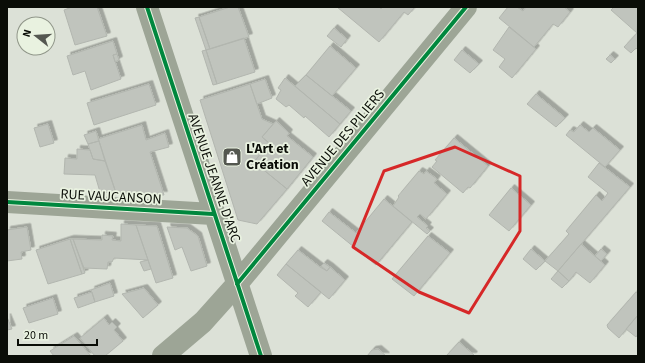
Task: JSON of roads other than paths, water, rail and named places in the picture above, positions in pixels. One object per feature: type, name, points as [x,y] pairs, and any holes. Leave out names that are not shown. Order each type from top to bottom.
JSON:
[{"type":"street","name":"AVENUE JEANNE D'ARC","points":[[147,7],[213,214],[229,256],[259,349]]},
{"type":"street","name":"AVENUE DES PILIERS","points":[[163,356],[203,322],[237,284],[466,7]]},
{"type":"street","name":"RUE VAUCANSON","points":[[7,202],[213,214]]},
{"type":"street","points":[[259,349],[273,356]]},
{"type":"place","name":"L'Art et Création","points":[[232,157]]}]
